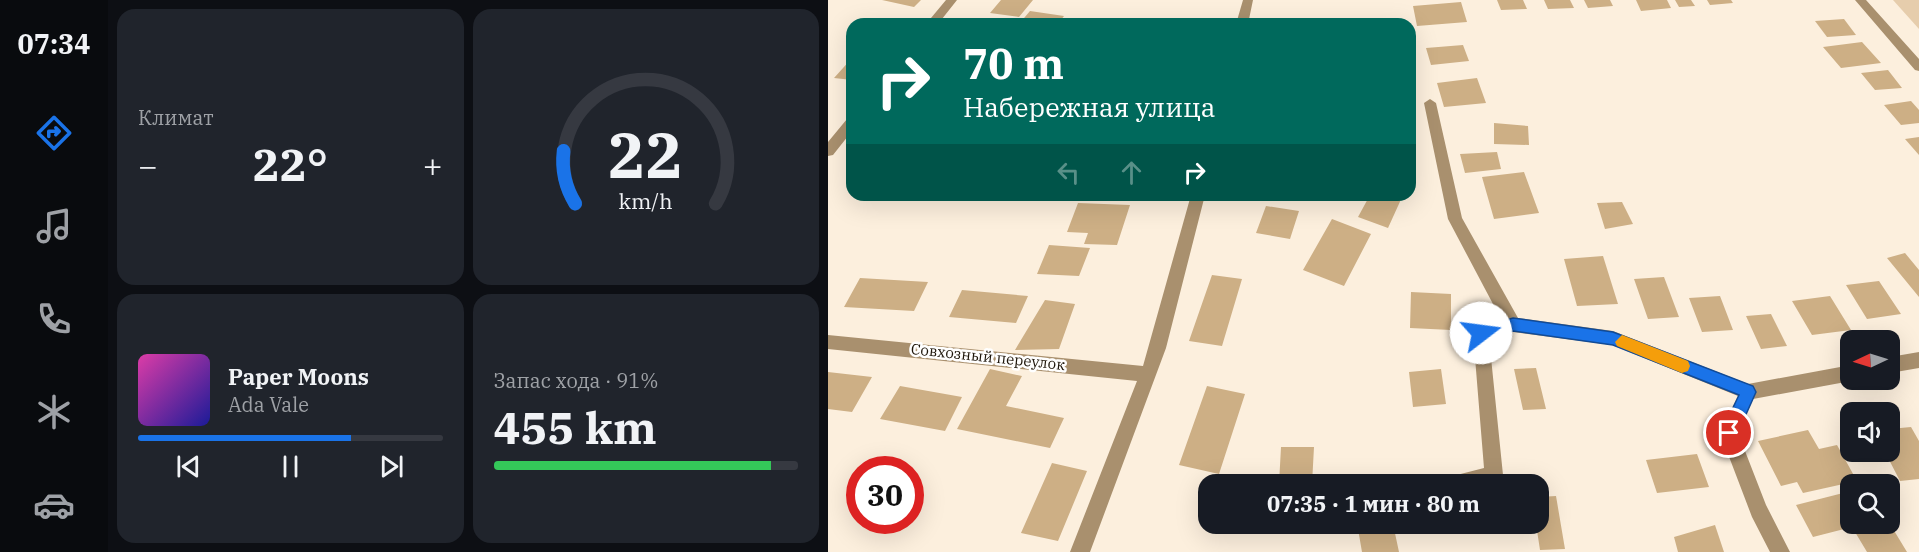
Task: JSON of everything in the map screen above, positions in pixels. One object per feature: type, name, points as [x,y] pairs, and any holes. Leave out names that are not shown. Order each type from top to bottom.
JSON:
[{"type":"street","points":[[937,18],[952,0]]},
{"type":"street","points":[[1244,18],[1248,0]]},
{"type":"street","points":[[1860,0],[1919,67]]},
{"type":"street","points":[[1430,103],[1455,219],[1513,325]]},
{"type":"street","points":[[828,151],[846,129]]},
{"type":"street","points":[[1080,552],[1158,348],[1196,201]]},
{"type":"street","points":[[1494,474],[1481,333],[1513,325],[1613,338],[1748,392],[1840,375]]},
{"type":"street","name":"Совхозный переулок","points":[[828,342],[1148,374]]},
{"type":"street","points":[[1900,363],[1919,360]]},
{"type":"street","points":[[1748,392],[1729,433],[1759,510],[1780,552]]},
{"type":"shaded area","points":[[1893,0],[1919,0],[1919,29]]},
{"type":"building","points":[[882,0],[921,0],[914,7]]},
{"type":"building","points":[[1001,0],[1033,0],[1019,17],[990,13]]},
{"type":"building","points":[[1497,0],[1523,0],[1527,9],[1501,10]]},
{"type":"building","points":[[1544,0],[1570,0],[1574,8],[1548,9]]},
{"type":"building","points":[[1584,0],[1610,0],[1613,6],[1588,8]]},
{"type":"building","points":[[1636,0],[1667,0],[1671,8],[1641,11]]},
{"type":"building","points":[[1675,0],[1691,0],[1695,6],[1679,7]]},
{"type":"building","points":[[1707,0],[1731,0],[1733,3],[1710,5]]},
{"type":"building","points":[[1461,2],[1467,22],[1417,26],[1413,6]]},
{"type":"building","points":[[1030,11],[1064,16],[1062,18],[1024,18]]},
{"type":"building","points":[[1844,19],[1856,35],[1827,37],[1815,21]]},
{"type":"building","points":[[1862,42],[1881,63],[1841,68],[1823,47]]},
{"type":"building","points":[[1463,45],[1469,61],[1431,65],[1426,48]]},
{"type":"building","points":[[846,65],[846,79],[834,78]]},
{"type":"building","points":[[1888,70],[1902,88],[1875,90],[1861,73]]},
{"type":"building","points":[[1477,78],[1486,103],[1444,107],[1437,83]]},
{"type":"building","points":[[1911,101],[1919,110],[1919,123],[1901,125],[1884,105]]},
{"type":"building","points":[[1494,123],[1528,126],[1529,145],[1494,144]]},
{"type":"building","points":[[1919,137],[1919,155],[1905,139]]},
{"type":"building","points":[[1497,152],[1501,169],[1465,173],[1460,154]]},
{"type":"building","points":[[1524,172],[1539,213],[1494,219],[1482,177]]},
{"type":"building","points":[[1367,201],[1400,201],[1388,228],[1358,217]]},
{"type":"building","points":[[1622,202],[1633,224],[1605,229],[1597,203]]},
{"type":"building","points":[[1078,203],[1130,205],[1117,245],[1084,244],[1088,233],[1067,232]]},
{"type":"building","points":[[1266,206],[1299,211],[1290,239],[1256,233]]},
{"type":"building","points":[[1332,219],[1371,234],[1344,286],[1303,270]]},
{"type":"building","points":[[1049,245],[1090,248],[1079,276],[1037,274]]},
{"type":"building","points":[[1905,253],[1919,270],[1919,297],[1887,258]]},
{"type":"building","points":[[1603,256],[1618,304],[1577,306],[1564,259]]},
{"type":"building","points":[[1212,275],[1242,279],[1222,346],[1189,341]]},
{"type":"building","points":[[1664,277],[1679,317],[1648,319],[1634,279]]},
{"type":"building","points":[[860,278],[928,282],[914,311],[844,307]]},
{"type":"building","points":[[1879,281],[1901,314],[1867,319],[1846,285]]},
{"type":"building","points":[[962,290],[1028,296],[1016,323],[949,317]]},
{"type":"building","points":[[1411,292],[1451,294],[1451,330],[1410,328]]},
{"type":"building","points":[[1720,296],[1733,330],[1702,332],[1689,298]]},
{"type":"building","points":[[1830,296],[1851,330],[1812,335],[1792,301]]},
{"type":"building","points":[[1045,300],[1075,304],[1059,349],[1015,350]]},
{"type":"building","points":[[1771,314],[1787,346],[1761,349],[1746,316]]},
{"type":"building","points":[[1536,368],[1546,409],[1523,410],[1514,369]]},
{"type":"building","points":[[990,369],[1022,376],[1006,406],[1064,418],[1050,448],[957,429]]},
{"type":"building","points":[[1441,369],[1446,404],[1413,407],[1409,372]]},
{"type":"building","points":[[828,372],[872,377],[852,412],[828,409]]},
{"type":"building","points":[[900,386],[962,397],[945,431],[880,419]]},
{"type":"building","points":[[1207,386],[1245,394],[1219,474],[1179,465]]},
{"type":"building","points":[[1911,427],[1919,441],[1919,479],[1900,481],[1900,474],[1896,474],[1890,462],[1900,462],[1900,428]]},
{"type":"building","points":[[1808,430],[1819,449],[1837,445],[1840,450],[1840,462],[1846,462],[1853,474],[1840,474],[1840,485],[1803,493],[1797,482],[1781,486],[1758,441]]},
{"type":"building","points":[[1281,447],[1314,447],[1313,474],[1280,474]]},
{"type":"building","points":[[1697,454],[1709,487],[1657,493],[1646,460]]},
{"type":"building","points":[[1052,463],[1087,471],[1058,541],[1021,533]]},
{"type":"building","points":[[1840,494],[1840,530],[1813,537],[1796,505]]},
{"type":"building","points":[[1549,496],[1556,496],[1565,549],[1540,550],[1538,534],[1549,534]]},
{"type":"building","points":[[1715,525],[1724,552],[1678,552],[1674,537]]},
{"type":"building","points":[[1359,534],[1395,534],[1399,552],[1362,552]]},
{"type":"building","points":[[1856,534],[1896,534],[1907,552],[1867,552]]},
{"type":"slow traffic","points":[[1622,342],[1682,366]]},
{"type":"route","points":[[1481,333],[1513,325],[1613,338],[1748,392],[1729,433]]}]
